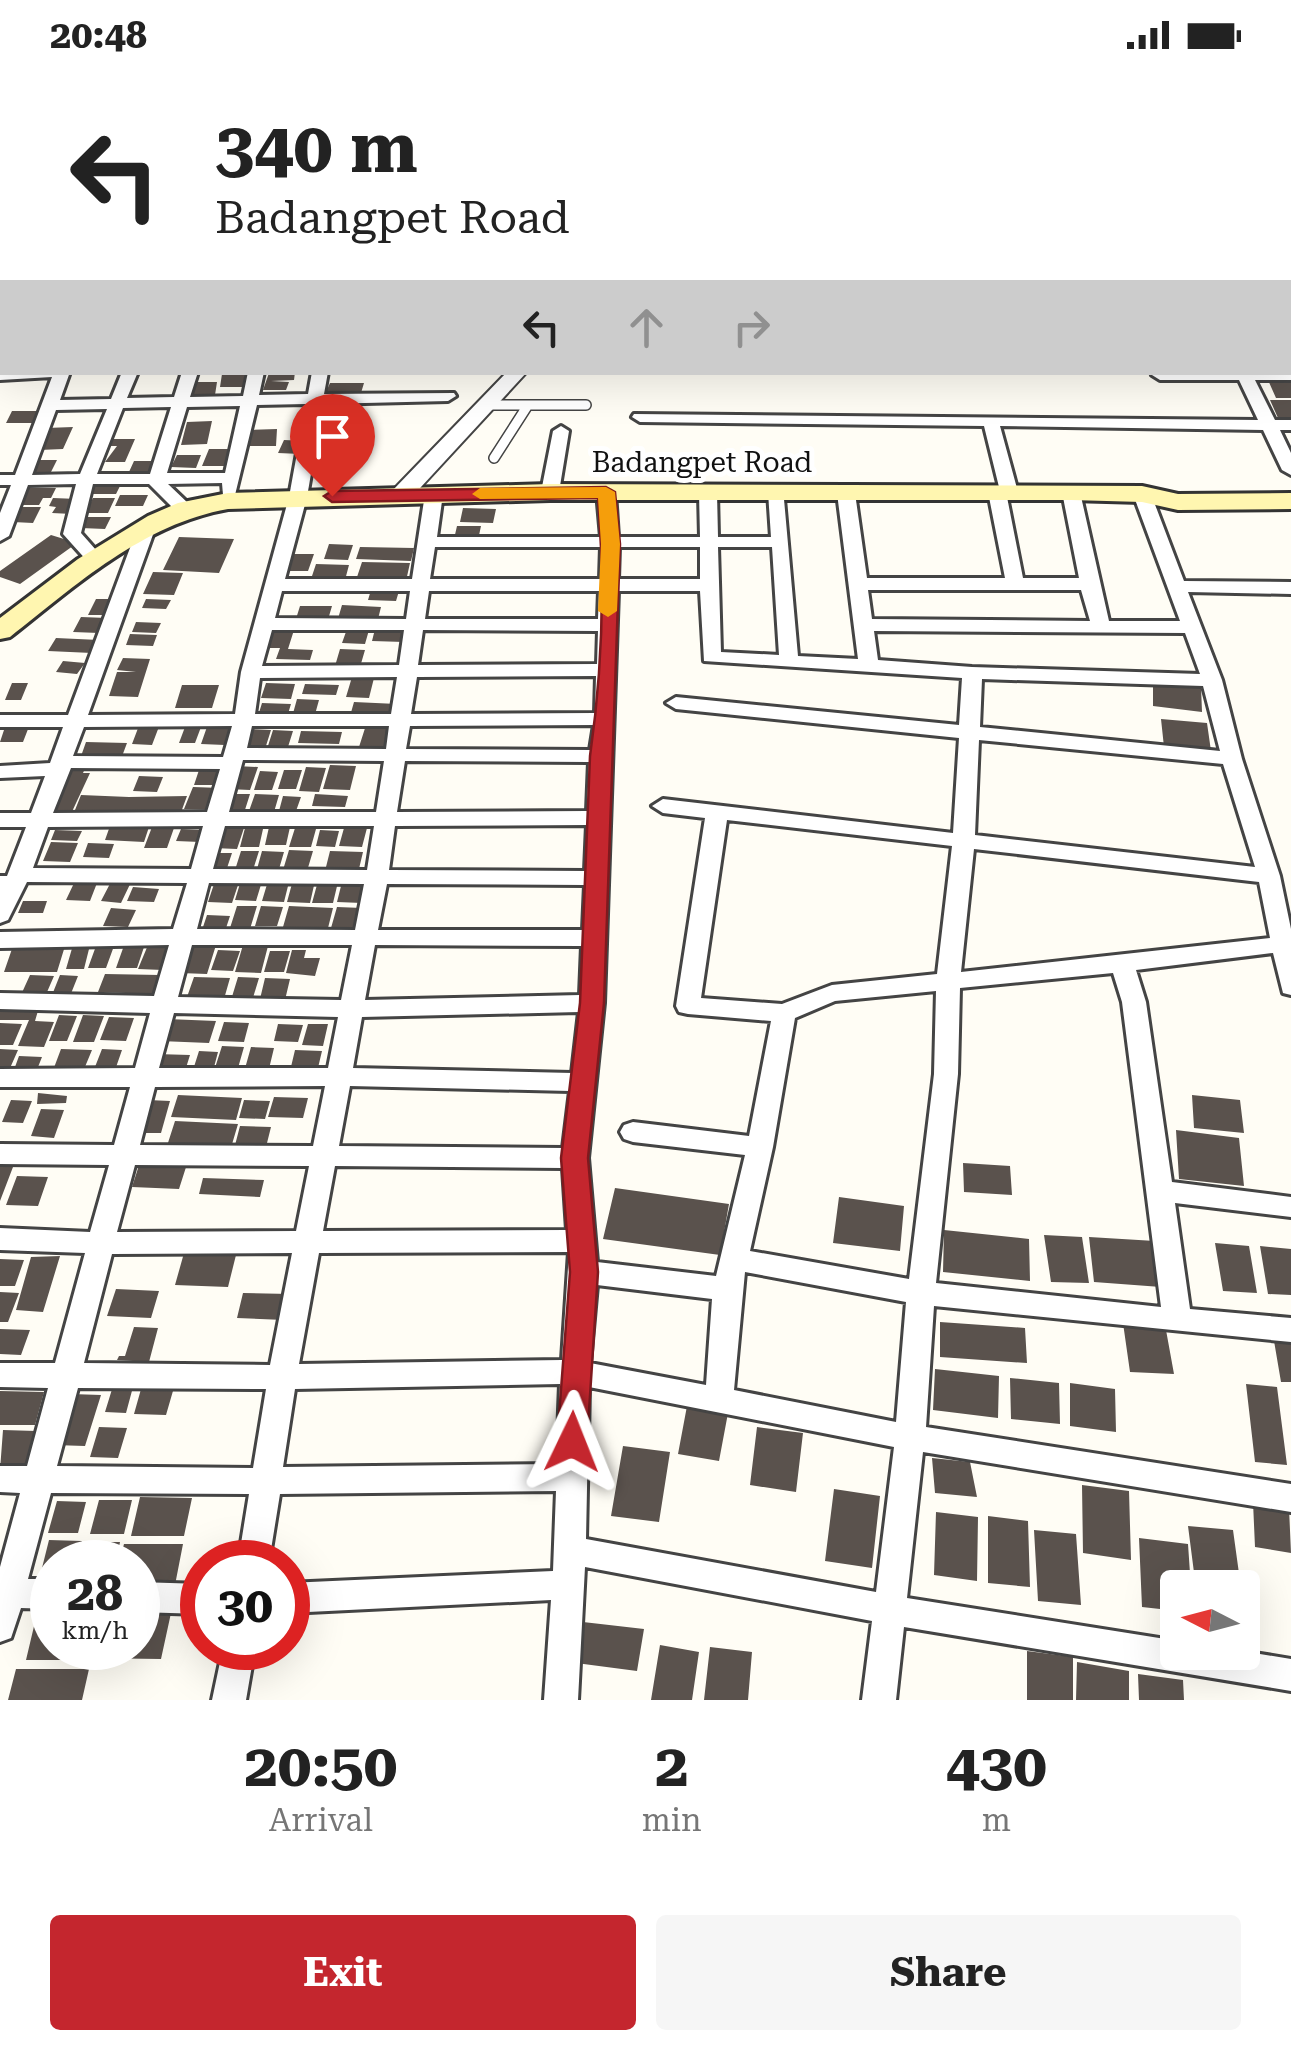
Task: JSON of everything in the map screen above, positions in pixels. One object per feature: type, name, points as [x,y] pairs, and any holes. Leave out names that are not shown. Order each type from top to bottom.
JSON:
[{"type":"main road","name":"Badangpet Road","points":[[1142,494],[1173,485],[1291,484]]},
{"type":"main road","name":"Badangpet Road","points":[[0,630],[95,560],[184,509],[229,490],[298,497],[550,492],[1071,492],[1142,494],[1178,502],[1291,501]]},
{"type":"street","points":[[0,536],[58,375]]},
{"type":"street","points":[[95,560],[72,534],[86,480],[129,375]]},
{"type":"street","points":[[156,481],[189,375]]},
{"type":"street","points":[[0,480],[156,481],[229,490],[255,375]]},
{"type":"street","points":[[0,1627],[4,1593],[244,720],[251,672],[298,497],[320,375]]},
{"type":"street","points":[[401,494],[515,375]]},
{"type":"street","points":[[1244,375],[1291,470]]},
{"type":"street","points":[[50,406],[448,396]]},
{"type":"street","points":[[640,417],[1291,426]]},
{"type":"street","points":[[991,422],[1015,584]]},
{"type":"street","points":[[550,492],[561,430]]},
{"type":"street","points":[[156,481],[184,509]]},
{"type":"street","points":[[561,1700],[570,1550],[574,1372],[584,1272],[574,1158],[592,1003],[594,878],[600,756],[606,718],[610,544],[606,492]]},
{"type":"street","points":[[708,492],[711,657],[972,673],[1212,680]]},
{"type":"street","points":[[778,492],[789,660]]},
{"type":"street","points":[[1071,492],[1102,628]]},
{"type":"street","points":[[846,493],[869,666]]},
{"type":"street","points":[[258,1540],[282,1378],[378,876],[434,494]]},
{"type":"street","points":[[1142,494],[1212,680],[1269,876],[1291,987]]},
{"type":"street","points":[[0,915],[11,880],[42,818],[146,529]]},
{"type":"street","points":[[426,542],[780,542]]},
{"type":"street","points":[[274,585],[710,584]]},
{"type":"street","points":[[860,584],[1089,584]]},
{"type":"street","points":[[1176,586],[1291,588]]},
{"type":"street","points":[[264,624],[608,625]]},
{"type":"street","points":[[866,625],[1191,627]]},
{"type":"street","points":[[251,672],[605,670]]},
{"type":"street","points":[[879,1700],[946,1074],[948,981],[964,839],[972,673]]},
{"type":"street","points":[[676,703],[1232,759]]},
{"type":"street","points":[[0,721],[606,718]]},
{"type":"street","points":[[0,772],[62,765],[233,759],[600,756]]},
{"type":"street","points":[[663,806],[1269,876]]},
{"type":"street","points":[[718,812],[688,1006],[784,1013],[832,993],[1282,944]]},
{"type":"street","points":[[0,820],[599,818]]},
{"type":"street","points":[[11,880],[199,874],[594,878]]},
{"type":"street","points":[[0,940],[184,934],[365,939],[592,938]]},
{"type":"street","points":[[1122,964],[1134,1002],[1177,1320]]},
{"type":"street","points":[[0,1001],[350,1009],[592,1003]]},
{"type":"street","points":[[720,1400],[726,1290],[760,1147],[784,1013]]},
{"type":"street","points":[[0,1078],[337,1077],[584,1082]]},
{"type":"street","points":[[633,1132],[760,1147]]},
{"type":"street","points":[[0,1154],[574,1158]]},
{"type":"street","points":[[1158,1191],[1291,1208]]},
{"type":"street","points":[[0,1240],[583,1241]]},
{"type":"street","points":[[734,1259],[921,1293],[1291,1330]]},
{"type":"street","points":[[584,1272],[726,1290]]},
{"type":"street","points":[[0,1375],[282,1378],[574,1372],[910,1437],[1291,1498]]},
{"type":"street","points":[[0,1479],[267,1481],[571,1476]]},
{"type":"street","points":[[570,1550],[891,1610],[1291,1675]]},
{"type":"street","points":[[310,1597],[567,1585]]},
{"type":"street","points":[[4,1593],[30,1594]]},
{"type":"street","points":[[229,1700],[235,1670]]},
{"type":"lane","points":[[494,458],[528,405]]},
{"type":"lane","points":[[487,406],[586,405]]},
{"type":"building","points":[[222,375],[245,375],[244,387],[220,387]]},
{"type":"building","points":[[268,375],[295,375],[294,380],[271,381],[289,382],[286,390],[263,390]]},
{"type":"building","points":[[1268,380],[1291,380],[1291,398],[1276,398]]},
{"type":"building","points":[[196,382],[217,382],[215,395],[191,395]]},
{"type":"building","points":[[330,383],[364,383],[361,393],[326,392]]},
{"type":"building","points":[[1270,400],[1291,400],[1291,418],[1278,418]]},
{"type":"building","points":[[12,411],[37,411],[32,423],[6,423]]},
{"type":"building","points":[[326,416],[345,416],[341,428],[329,427],[339,429],[336,435],[321,435]]},
{"type":"building","points":[[212,421],[207,444],[181,445],[187,422]]},
{"type":"building","points":[[73,427],[63,449],[39,450],[47,435],[46,428]]},
{"type":"building","points":[[277,429],[276,446],[248,446],[250,430]]},
{"type":"building","points":[[343,429],[369,431],[363,445],[337,443]]},
{"type":"building","points":[[111,439],[135,439],[125,462],[105,462],[117,446],[108,446]]},
{"type":"building","points":[[284,440],[307,441],[301,454],[278,453]]},
{"type":"building","points":[[209,449],[233,449],[227,466],[202,466]]},
{"type":"building","points":[[177,455],[201,455],[196,468],[171,467]]},
{"type":"building","points":[[321,456],[346,457],[342,468],[316,467]]},
{"type":"building","points":[[37,460],[57,460],[49,476],[30,477]]},
{"type":"building","points":[[134,461],[158,461],[153,472],[129,472]]},
{"type":"building","points":[[97,482],[122,482],[116,494],[91,494]]},
{"type":"building","points":[[26,488],[56,488],[51,498],[43,498],[39,505],[21,505]]},
{"type":"building","points":[[120,495],[148,495],[143,506],[115,506]]},
{"type":"building","points":[[53,498],[78,499],[72,514],[52,513],[56,507],[49,506]]},
{"type":"building","points":[[93,498],[115,498],[108,513],[85,513]]},
{"type":"building","points":[[22,507],[41,507],[33,523],[13,522]]},
{"type":"building","points":[[463,508],[496,509],[493,523],[460,522]]},
{"type":"building","points":[[86,517],[111,517],[105,529],[81,528]]},
{"type":"building","points":[[457,526],[481,526],[478,540],[454,539]]},
{"type":"building","points":[[51,535],[77,543],[20,584],[0,577],[0,571]]},
{"type":"building","points":[[179,537],[234,539],[219,573],[163,570]]},
{"type":"building","points":[[329,544],[353,545],[348,560],[324,559]]},
{"type":"building","points":[[360,547],[414,548],[411,561],[356,559]]},
{"type":"building","points":[[294,554],[314,554],[308,571],[288,571]]},
{"type":"building","points":[[362,562],[410,563],[406,581],[356,580]]},
{"type":"building","points":[[316,564],[349,565],[345,580],[311,579]]},
{"type":"building","points":[[153,572],[183,573],[174,595],[143,594]]},
{"type":"building","points":[[371,590],[399,591],[396,601],[368,600]]},
{"type":"building","points":[[96,599],[117,599],[110,615],[88,615]]},
{"type":"building","points":[[146,599],[171,600],[166,609],[142,608]]},
{"type":"building","points":[[342,605],[381,607],[377,623],[337,622]]},
{"type":"building","points":[[300,606],[332,606],[327,623],[295,622]]},
{"type":"building","points":[[81,617],[107,618],[99,633],[73,632]]},
{"type":"building","points":[[136,622],[161,623],[156,633],[132,632]]},
{"type":"building","points":[[268,629],[294,630],[288,649],[313,650],[310,660],[276,659],[280,648],[261,648]]},
{"type":"building","points":[[347,629],[369,630],[365,644],[342,643]]},
{"type":"building","points":[[375,629],[407,630],[404,642],[372,641]]},
{"type":"building","points":[[130,634],[157,635],[153,646],[126,645]]},
{"type":"building","points":[[56,638],[99,640],[92,653],[48,651]]},
{"type":"building","points":[[340,649],[365,650],[360,667],[335,666]]},
{"type":"building","points":[[123,658],[150,659],[138,697],[109,696],[117,672],[136,672],[117,670]]},
{"type":"building","points":[[63,661],[85,663],[77,674],[56,672]]},
{"type":"building","points":[[352,677],[374,678],[369,698],[346,697]]},
{"type":"building","points":[[1153,681],[1201,686],[1202,712],[1153,706]]},
{"type":"building","points":[[12,683],[28,683],[21,700],[5,700]]},
{"type":"building","points":[[266,683],[295,684],[291,699],[261,698]]},
{"type":"building","points":[[305,684],[339,685],[336,695],[302,694]]},
{"type":"building","points":[[182,685],[219,685],[212,708],[175,708]]},
{"type":"building","points":[[297,699],[319,700],[314,718],[292,717]]},
{"type":"building","points":[[354,702],[397,704],[394,717],[350,716]]},
{"type":"building","points":[[262,703],[291,704],[287,717],[258,716]]},
{"type":"building","points":[[1161,719],[1207,723],[1211,751],[1164,747]]},
{"type":"building","points":[[140,723],[160,724],[152,745],[132,744]]},
{"type":"building","points":[[6,724],[30,724],[23,742],[0,742]]},
{"type":"building","points":[[208,724],[232,725],[225,745],[201,744]]},
{"type":"building","points":[[366,725],[390,726],[384,748],[359,747]]},
{"type":"building","points":[[185,727],[201,727],[195,743],[179,743]]},
{"type":"building","points":[[248,729],[271,730],[265,749],[241,748]]},
{"type":"building","points":[[273,730],[293,731],[287,750],[267,749]]},
{"type":"building","points":[[301,731],[342,732],[339,744],[298,743]]},
{"type":"building","points":[[86,742],[127,743],[121,759],[80,759]]},
{"type":"building","points":[[72,764],[87,764],[83,773],[90,773],[70,816],[50,815]]},
{"type":"building","points":[[330,765],[356,766],[350,790],[323,789]]},
{"type":"building","points":[[236,766],[258,767],[250,790],[228,789]]},
{"type":"building","points":[[200,767],[225,767],[220,785],[194,785]]},
{"type":"building","points":[[306,767],[326,768],[319,792],[299,791]]},
{"type":"building","points":[[284,770],[302,770],[296,789],[278,789]]},
{"type":"building","points":[[260,771],[278,772],[272,790],[254,790]]},
{"type":"building","points":[[139,776],[163,777],[157,792],[133,791]]},
{"type":"building","points":[[193,787],[221,788],[213,810],[184,809]]},
{"type":"building","points":[[231,794],[250,794],[244,813],[225,813]]},
{"type":"building","points":[[255,794],[279,795],[274,812],[249,811]]},
{"type":"building","points":[[315,794],[348,796],[345,807],[312,806]]},
{"type":"building","points":[[81,795],[187,796],[180,815],[73,815]]},
{"type":"building","points":[[283,796],[301,797],[296,811],[279,811]]},
{"type":"building","points":[[110,826],[149,827],[144,842],[105,840]]},
{"type":"building","points":[[152,827],[174,828],[167,848],[144,848]]},
{"type":"building","points":[[221,827],[244,828],[237,849],[213,848]]},
{"type":"building","points":[[269,827],[290,827],[286,845],[265,845]]},
{"type":"building","points":[[245,828],[263,829],[259,847],[240,847]]},
{"type":"building","points":[[295,828],[316,829],[311,847],[289,847]]},
{"type":"building","points":[[344,828],[367,828],[362,847],[339,846]]},
{"type":"building","points":[[181,829],[204,830],[200,842],[176,841]]},
{"type":"building","points":[[55,830],[82,831],[77,841],[51,840]]},
{"type":"building","points":[[320,830],[339,831],[335,847],[316,846]]},
{"type":"building","points":[[51,842],[78,843],[70,862],[43,861]]},
{"type":"building","points":[[88,843],[114,844],[109,858],[83,857]]},
{"type":"building","points":[[289,850],[313,851],[307,871],[283,870]]},
{"type":"building","points":[[241,851],[259,851],[253,870],[235,870]]},
{"type":"building","points":[[262,851],[284,852],[279,869],[257,869]]},
{"type":"building","points":[[330,851],[363,852],[358,873],[325,871]]},
{"type":"building","points":[[211,853],[232,853],[226,871],[205,871]]},
{"type":"building","points":[[114,876],[133,878],[121,903],[101,901]]},
{"type":"building","points":[[242,877],[263,878],[256,901],[235,900]]},
{"type":"building","points":[[293,880],[315,881],[310,903],[287,902]]},
{"type":"building","points":[[75,881],[97,883],[90,901],[66,900]]},
{"type":"building","points":[[215,881],[239,882],[232,903],[208,902]]},
{"type":"building","points":[[268,881],[289,882],[284,902],[262,901]]},
{"type":"building","points":[[318,881],[338,882],[333,903],[312,903]]},
{"type":"building","points":[[342,882],[368,882],[362,903],[337,902]]},
{"type":"building","points":[[133,887],[159,889],[154,902],[127,901]]},
{"type":"building","points":[[23,901],[47,901],[43,913],[18,913]]},
{"type":"building","points":[[237,906],[257,906],[250,929],[230,928]]},
{"type":"building","points":[[261,906],[283,907],[277,926],[255,926]]},
{"type":"building","points":[[289,906],[333,908],[328,928],[283,927]]},
{"type":"building","points":[[337,907],[362,908],[357,928],[331,928]]},
{"type":"building","points":[[111,908],[136,910],[128,927],[103,926]]},
{"type":"building","points":[[207,915],[230,916],[226,928],[203,927]]},
{"type":"building","points":[[127,937],[147,938],[137,968],[116,968]]},
{"type":"building","points":[[189,944],[216,945],[207,974],[180,973]]},
{"type":"building","points":[[73,945],[90,945],[84,969],[66,969]]},
{"type":"building","points":[[148,945],[173,946],[163,970],[138,969]]},
{"type":"building","points":[[243,945],[268,946],[261,973],[235,972]]},
{"type":"building","points":[[13,946],[65,946],[57,972],[4,972]]},
{"type":"building","points":[[96,946],[114,946],[106,968],[88,968]]},
{"type":"building","points":[[218,950],[240,951],[233,971],[211,970]]},
{"type":"building","points":[[292,950],[306,950],[304,958],[320,958],[315,976],[286,973]]},
{"type":"building","points":[[270,951],[290,951],[284,972],[264,972]]},
{"type":"building","points":[[105,974],[160,975],[153,994],[98,992]]},
{"type":"building","points":[[30,975],[54,976],[44,999],[20,997]]},
{"type":"building","points":[[60,975],[78,976],[70,996],[52,995]]},
{"type":"building","points":[[194,977],[230,978],[224,999],[187,997]]},
{"type":"building","points":[[238,977],[259,978],[252,1001],[231,1000]]},
{"type":"building","points":[[265,978],[290,979],[285,1000],[260,999]]},
{"type":"building","points":[[0,1004],[40,1004],[35,1021],[54,1022],[44,1047],[18,1046],[29,1020],[0,1020]]},
{"type":"building","points":[[59,1015],[77,1016],[67,1041],[49,1041]]},
{"type":"building","points":[[83,1015],[104,1016],[94,1042],[73,1042]]},
{"type":"building","points":[[109,1017],[134,1018],[126,1041],[100,1040]]},
{"type":"building","points":[[167,1019],[216,1021],[209,1043],[160,1041]]},
{"type":"building","points":[[224,1022],[249,1023],[244,1042],[218,1041]]},
{"type":"building","points":[[0,1023],[22,1024],[13,1045],[0,1045]]},
{"type":"building","points":[[278,1024],[303,1025],[298,1042],[274,1041]]},
{"type":"building","points":[[308,1024],[328,1024],[323,1046],[302,1045]]},
{"type":"building","points":[[222,1046],[244,1047],[236,1075],[213,1074]]},
{"type":"building","points":[[251,1047],[274,1048],[268,1073],[244,1072]]},
{"type":"building","points":[[0,1049],[18,1050],[7,1075],[0,1075]]},
{"type":"building","points":[[61,1049],[92,1050],[82,1074],[52,1073]]},
{"type":"building","points":[[102,1049],[122,1050],[114,1073],[93,1072]]},
{"type":"building","points":[[295,1050],[322,1051],[317,1072],[290,1071]]},
{"type":"building","points":[[199,1051],[218,1052],[213,1071],[193,1070]]},
{"type":"building","points":[[156,1054],[190,1055],[185,1071],[151,1070]]},
{"type":"building","points":[[19,1056],[42,1057],[38,1067],[15,1067]]},
{"type":"building","points":[[38,1093],[67,1096],[66,1103],[37,1104]]},
{"type":"building","points":[[178,1095],[242,1098],[236,1120],[171,1117]]},
{"type":"building","points":[[1192,1095],[1240,1100],[1244,1133],[1194,1128]]},
{"type":"building","points":[[274,1097],[308,1098],[303,1118],[268,1117]]},
{"type":"building","points":[[11,1100],[32,1101],[23,1123],[2,1122]]},
{"type":"building","points":[[148,1100],[170,1101],[161,1133],[137,1133]]},
{"type":"building","points":[[244,1100],[270,1101],[265,1119],[239,1118]]},
{"type":"building","points":[[41,1109],[64,1110],[54,1138],[31,1136]]},
{"type":"building","points":[[175,1121],[238,1124],[230,1151],[166,1149]]},
{"type":"building","points":[[240,1126],[271,1127],[265,1151],[234,1149]]},
{"type":"building","points":[[1176,1130],[1239,1138],[1244,1186],[1179,1179]]},
{"type":"building","points":[[140,1162],[187,1164],[179,1189],[132,1187]]},
{"type":"building","points":[[963,1163],[1010,1166],[1012,1195],[964,1192]]},
{"type":"building","points":[[0,1167],[13,1167],[0,1201]]},
{"type":"building","points":[[17,1176],[48,1177],[38,1206],[6,1205]]},
{"type":"building","points":[[203,1178],[264,1180],[260,1197],[199,1194]]},
{"type":"building","points":[[615,1188],[729,1204],[720,1255],[603,1239]]},
{"type":"building","points":[[839,1197],[904,1206],[900,1251],[833,1243]]},
{"type":"building","points":[[944,1230],[1029,1239],[1030,1281],[943,1272]]},
{"type":"building","points":[[1044,1235],[1082,1237],[1089,1283],[1051,1282]]},
{"type":"building","points":[[1089,1237],[1155,1241],[1161,1287],[1094,1282]]},
{"type":"building","points":[[1215,1243],[1249,1246],[1257,1293],[1223,1291]]},
{"type":"building","points":[[1260,1246],[1291,1249],[1291,1295],[1268,1294]]},
{"type":"building","points":[[184,1253],[236,1255],[228,1287],[175,1285]]},
{"type":"building","points":[[60,1256],[43,1312],[16,1310],[31,1257]]},
{"type":"building","points":[[0,1259],[24,1260],[15,1286],[0,1286]]},
{"type":"building","points":[[116,1289],[159,1291],[151,1318],[107,1316]]},
{"type":"building","points":[[0,1292],[19,1293],[8,1322],[0,1322]]},
{"type":"building","points":[[243,1293],[290,1294],[284,1320],[237,1318]]},
{"type":"building","points":[[1122,1316],[1164,1319],[1174,1374],[1130,1372]]},
{"type":"building","points":[[940,1322],[1025,1328],[1027,1363],[940,1357]]},
{"type":"building","points":[[134,1327],[158,1328],[149,1362],[117,1360],[125,1356]]},
{"type":"building","points":[[0,1329],[30,1330],[21,1355],[0,1354]]},
{"type":"building","points":[[1273,1335],[1291,1336],[1291,1382],[1281,1382]]},
{"type":"building","points":[[935,1369],[999,1376],[998,1418],[933,1410]]},
{"type":"building","points":[[1010,1378],[1059,1383],[1060,1424],[1011,1419]]},
{"type":"building","points":[[143,1382],[175,1384],[166,1415],[134,1414]]},
{"type":"building","points":[[1070,1383],[1115,1389],[1116,1432],[1070,1426]]},
{"type":"building","points":[[1246,1384],[1277,1387],[1287,1465],[1255,1462]]},
{"type":"building","points":[[113,1386],[133,1387],[126,1413],[105,1412]]},
{"type":"building","points":[[0,1391],[44,1392],[35,1425],[0,1425]]},
{"type":"building","points":[[71,1394],[101,1395],[85,1446],[54,1445]]},
{"type":"building","points":[[687,1406],[728,1413],[719,1461],[678,1454]]},
{"type":"building","points":[[99,1427],[127,1428],[118,1458],[90,1457]]},
{"type":"building","points":[[757,1427],[803,1433],[796,1492],[750,1485]]},
{"type":"building","points":[[3,1430],[36,1431],[25,1470],[0,1470]]},
{"type":"building","points":[[623,1446],[670,1452],[659,1522],[611,1516]]},
{"type":"building","points":[[932,1458],[970,1462],[977,1497],[935,1493]]},
{"type":"building","points":[[1082,1485],[1129,1491],[1131,1560],[1083,1553]]},
{"type":"building","points":[[834,1489],[880,1496],[872,1568],[825,1561]]},
{"type":"building","points":[[140,1497],[192,1498],[184,1536],[131,1536]]},
{"type":"building","points":[[99,1500],[132,1500],[124,1534],[90,1534]]},
{"type":"building","points":[[57,1501],[86,1502],[78,1533],[48,1533]]},
{"type":"building","points":[[1253,1502],[1289,1508],[1291,1553],[1255,1547]]},
{"type":"building","points":[[936,1512],[978,1517],[977,1581],[934,1575]]},
{"type":"building","points":[[988,1516],[1028,1521],[1030,1587],[988,1583]]},
{"type":"building","points":[[1188,1526],[1233,1530],[1239,1570],[1194,1570]]},
{"type":"building","points":[[1034,1530],[1076,1534],[1081,1605],[1038,1601]]},
{"type":"building","points":[[1139,1538],[1188,1544],[1190,1570],[1160,1570],[1160,1609],[1142,1607]]},
{"type":"building","points":[[160,1544],[180,1544],[175,1585],[160,1585]]},
{"type":"building","points":[[160,1613],[171,1613],[161,1659]]},
{"type":"building","points":[[583,1622],[644,1629],[637,1671],[576,1663]]},
{"type":"building","points":[[660,1645],[699,1652],[692,1700],[651,1700]]},
{"type":"building","points":[[710,1647],[752,1652],[748,1700],[704,1700]]},
{"type":"building","points":[[1027,1651],[1073,1657],[1073,1700],[1027,1700]]},
{"type":"building","points":[[1077,1662],[1129,1671],[1129,1700],[1076,1700]]},
{"type":"building","points":[[16,1669],[89,1670],[82,1700],[8,1700]]},
{"type":"building","points":[[1138,1674],[1183,1680],[1184,1700],[1139,1700]]},
{"type":"slow traffic","points":[[480,494],[606,492],[610,544],[608,611]]},
{"type":"route","points":[[332,496],[606,492],[610,544],[606,718],[600,756],[594,878],[592,1003],[574,1158],[584,1272],[572,1442]]}]
